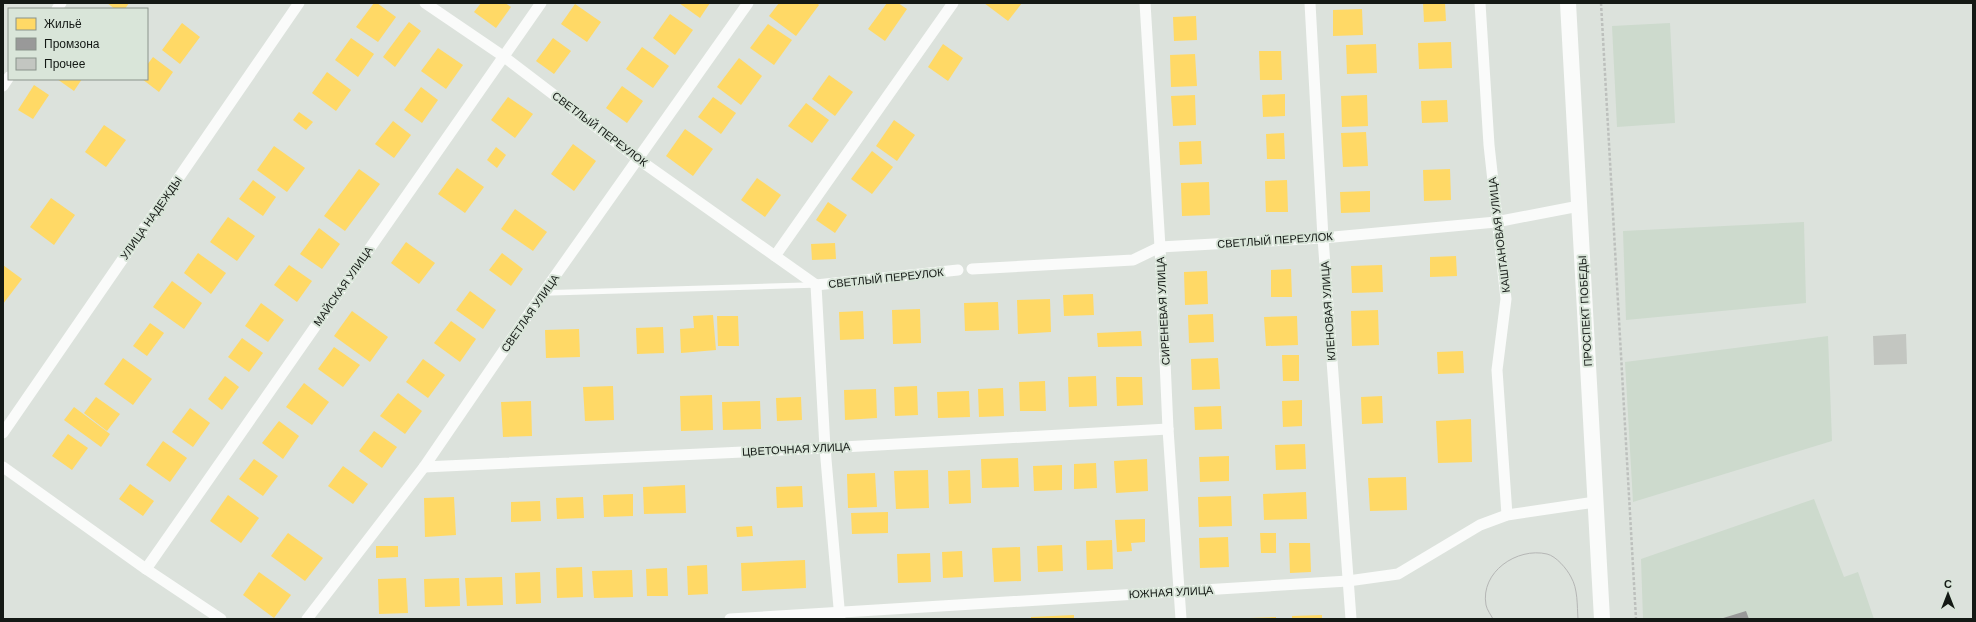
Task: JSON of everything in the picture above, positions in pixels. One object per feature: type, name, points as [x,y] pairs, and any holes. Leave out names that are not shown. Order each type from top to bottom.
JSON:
[{"type":"main road","name":"ПРОСПЕКТ ПОБЕДЫ","points":[[1568,3],[1602,619]]},
{"type":"street","name":"УЛИЦА НАДЕЖДЫ","points":[[3,433],[299,3]]},
{"type":"street","name":"СВЕТЛЫЙ ПЕРЕУЛОК","points":[[425,3],[503,56],[638,159],[816,285],[958,270]]},
{"type":"street","name":"МАЙСКАЯ УЛИЦА","points":[[146,569],[503,56],[542,3]]},
{"type":"street","name":"СВЕТЛАЯ УЛИЦА","points":[[307,619],[424,467],[543,294],[748,3]]},
{"type":"street","points":[[775,256],[953,3]]},
{"type":"street","name":"СИРЕНЕВАЯ УЛИЦА","points":[[1145,3],[1160,247],[1168,429],[1181,619]]},
{"type":"street","name":"КЛЕНОВАЯ УЛИЦА","points":[[1310,3],[1323,238],[1351,619]]},
{"type":"street","name":"КАШТАНОВАЯ УЛИЦА","points":[[1480,3],[1489,145],[1496,222],[1506,299],[1497,370],[1507,515]]},
{"type":"street","name":"СВЕТЛЫЙ ПЕРЕУЛОК","points":[[972,268],[1133,260],[1160,247],[1323,238],[1496,222],[1579,206]]},
{"type":"street","points":[[816,285],[825,448],[840,616]]},
{"type":"street","name":"ЦВЕТОЧНАЯ УЛИЦА","points":[[424,467],[825,448],[1168,429]]},
{"type":"street","points":[[3,467],[146,569],[221,619]]},
{"type":"street","name":"ЮЖНАЯ УЛИЦА","points":[[730,619],[840,616],[1180,591],[1348,582],[1398,574],[1480,526],[1507,515],[1595,502]]},
{"type":"lane","points":[[543,294],[816,285]]},
{"type":"path","points":[[1601,3],[1636,619]]},
{"type":"shaded area","points":[[1670,23],[1675,123],[1617,127],[1612,26]]},
{"type":"shaded area","points":[[1804,222],[1806,303],[1626,320],[1623,231]]},
{"type":"shaded area","points":[[1828,336],[1832,441],[1633,502],[1625,362]]},
{"type":"shaded area","points":[[1814,499],[1844,577],[1858,572],[1874,619],[1643,619],[1641,559]]},
{"type":"building: Жильё","points":[[107,3],[129,3],[126,8],[114,8]]},
{"type":"building: Жильё","points":[[374,3],[377,3],[396,17],[378,42],[356,27]]},
{"type":"building: Жильё","points":[[481,3],[505,3],[511,7],[496,28],[474,12]]},
{"type":"building: Жильё","points":[[679,3],[710,3],[700,18]]},
{"type":"building: Жильё","points":[[779,3],[817,3],[819,5],[796,36],[769,16]]},
{"type":"building: Жильё","points":[[887,3],[898,3],[907,9],[885,41],[868,29]]},
{"type":"building: Жильё","points":[[984,3],[1022,3],[1008,21]]},
{"type":"building: Жильё","points":[[1423,3],[1445,3],[1446,21],[1424,22]]},
{"type":"building: Жильё","points":[[575,4],[601,22],[587,42],[561,24]]},
{"type":"building: Жильё","points":[[1362,9],[1363,35],[1333,36],[1333,10]]},
{"type":"building: Жильё","points":[[670,14],[693,30],[675,55],[653,38]]},
{"type":"building: Жильё","points":[[1196,16],[1197,40],[1174,41],[1173,17]]},
{"type":"building: Жильё","points":[[409,22],[421,31],[395,67],[383,57]]},
{"type":"building: Жильё","points":[[182,23],[200,37],[180,64],[162,50]]},
{"type":"building: Жильё","points":[[768,24],[792,40],[774,65],[750,48]]},
{"type":"building: Жильё","points":[[351,38],[374,54],[358,77],[335,60]]},
{"type":"building: Жильё","points":[[553,38],[571,51],[554,74],[536,61]]},
{"type":"building: Жильё","points":[[1451,42],[1452,68],[1419,69],[1418,43]]},
{"type":"building: Жильё","points":[[943,44],[963,58],[948,81],[928,67]]},
{"type":"building: Жильё","points":[[1376,44],[1377,73],[1347,74],[1346,45]]},
{"type":"building: Жильё","points":[[642,47],[669,66],[653,88],[626,69]]},
{"type":"building: Жильё","points":[[438,48],[463,65],[446,89],[421,71]]},
{"type":"building: Жильё","points":[[1259,51],[1281,51],[1282,80],[1260,80]]},
{"type":"building: Жильё","points":[[1195,54],[1197,86],[1171,87],[1170,55]]},
{"type":"building: Жильё","points":[[153,57],[173,72],[159,92],[143,80],[148,80],[148,64]]},
{"type":"building: Жильё","points":[[739,58],[762,76],[741,105],[717,87]]},
{"type":"building: Жильё","points":[[327,72],[351,90],[336,111],[312,93]]},
{"type":"building: Жильё","points":[[829,75],[853,92],[835,116],[812,99]]},
{"type":"building: Жильё","points":[[58,80],[81,80],[74,91]]},
{"type":"building: Жильё","points":[[34,85],[49,95],[33,119],[18,110]]},
{"type":"building: Жильё","points":[[622,86],[643,101],[627,123],[606,108]]},
{"type":"building: Жильё","points":[[421,87],[438,100],[422,123],[404,110]]},
{"type":"building: Жильё","points":[[1285,94],[1285,116],[1263,117],[1262,95]]},
{"type":"building: Жильё","points":[[1195,95],[1196,125],[1173,126],[1171,96]]},
{"type":"building: Жильё","points":[[1367,95],[1368,126],[1342,127],[1341,96]]},
{"type":"building: Жильё","points":[[508,97],[533,114],[515,138],[491,120]]},
{"type":"building: Жильё","points":[[713,97],[736,113],[721,134],[698,117]]},
{"type":"building: Жильё","points":[[1447,100],[1448,122],[1422,123],[1421,101]]},
{"type":"building: Жильё","points":[[806,103],[829,120],[812,143],[788,126]]},
{"type":"building: Жильё","points":[[299,112],[313,122],[306,130],[293,120]]},
{"type":"building: Жильё","points":[[894,120],[915,135],[897,161],[876,146]]},
{"type":"building: Жильё","points":[[393,121],[411,135],[394,158],[375,144]]},
{"type":"building: Жильё","points":[[104,125],[126,140],[106,167],[85,152]]},
{"type":"building: Жильё","points":[[685,129],[713,149],[693,176],[666,156]]},
{"type":"building: Жильё","points":[[1366,132],[1368,166],[1343,167],[1341,133]]},
{"type":"building: Жильё","points":[[1284,133],[1285,159],[1267,159],[1266,134]]},
{"type":"building: Жильё","points":[[1201,141],[1202,164],[1180,165],[1179,142]]},
{"type":"building: Жильё","points":[[573,144],[596,161],[574,191],[551,174]]},
{"type":"building: Жильё","points":[[274,146],[305,168],[287,192],[257,170]]},
{"type":"building: Жильё","points":[[496,147],[506,155],[497,168],[487,160]]},
{"type":"building: Жильё","points":[[872,151],[893,167],[872,194],[851,179]]},
{"type":"building: Жильё","points":[[457,168],[484,187],[465,213],[438,194]]},
{"type":"building: Жильё","points":[[359,169],[380,184],[345,231],[324,216]]},
{"type":"building: Жильё","points":[[1450,169],[1451,200],[1424,201],[1423,170]]},
{"type":"building: Жильё","points":[[757,178],[781,195],[765,217],[741,200]]},
{"type":"building: Жильё","points":[[253,180],[276,197],[263,216],[239,199]]},
{"type":"building: Жильё","points":[[1287,180],[1288,212],[1266,212],[1265,181]]},
{"type":"building: Жильё","points":[[1209,182],[1210,215],[1182,216],[1181,183]]},
{"type":"building: Жильё","points":[[1370,191],[1370,212],[1341,213],[1340,192]]},
{"type":"building: Жильё","points":[[51,198],[75,215],[54,245],[30,227]]},
{"type":"building: Жильё","points":[[828,202],[847,215],[835,233],[816,220]]},
{"type":"building: Жильё","points":[[515,209],[547,232],[533,251],[501,229]]},
{"type":"building: Жильё","points":[[228,217],[255,236],[237,261],[210,242]]},
{"type":"building: Жильё","points":[[319,228],[340,244],[322,269],[300,254]]},
{"type":"building: Жильё","points":[[406,242],[435,263],[419,284],[391,263]]},
{"type":"building: Жильё","points":[[835,243],[836,259],[812,260],[811,244]]},
{"type":"building: Жильё","points":[[198,253],[226,273],[211,294],[184,273]]},
{"type":"building: Жильё","points":[[502,253],[523,269],[511,286],[489,270]]},
{"type":"building: Жильё","points":[[1456,256],[1457,276],[1430,277],[1430,257]]},
{"type":"building: Жильё","points":[[3,265],[22,279],[3,304]]},
{"type":"building: Жильё","points":[[289,265],[312,281],[297,302],[274,285]]},
{"type":"building: Жильё","points":[[1382,265],[1383,292],[1352,293],[1351,266]]},
{"type":"building: Жильё","points":[[1291,269],[1292,297],[1271,297],[1271,270]]},
{"type":"building: Жильё","points":[[1207,271],[1208,304],[1185,305],[1184,272]]},
{"type":"building: Жильё","points":[[172,281],[202,303],[184,329],[153,307]]},
{"type":"building: Жильё","points":[[470,291],[496,310],[483,329],[456,310]]},
{"type":"building: Жильё","points":[[1093,294],[1094,315],[1064,316],[1063,295]]},
{"type":"building: Жильё","points":[[1050,299],[1051,332],[1018,334],[1017,300]]},
{"type":"building: Жильё","points":[[998,302],[999,330],[965,331],[964,303]]},
{"type":"building: Жильё","points":[[261,303],[284,320],[268,342],[245,326]]},
{"type":"building: Жильё","points":[[920,309],[921,343],[893,344],[892,310]]},
{"type":"building: Жильё","points":[[1378,310],[1379,345],[1352,346],[1351,311]]},
{"type":"building: Жильё","points":[[352,311],[388,337],[370,362],[334,336]]},
{"type":"building: Жильё","points":[[863,311],[864,339],[840,340],[839,312]]},
{"type":"building: Жильё","points":[[1213,314],[1214,342],[1189,343],[1188,315]]},
{"type":"building: Жильё","points":[[713,315],[716,350],[681,353],[680,329],[694,328],[693,316]]},
{"type":"building: Жильё","points":[[717,316],[738,316],[739,346],[718,346]]},
{"type":"building: Жильё","points":[[1297,316],[1298,345],[1266,346],[1264,317]]},
{"type":"building: Жильё","points":[[451,321],[476,339],[460,362],[434,343]]},
{"type":"building: Жильё","points":[[150,323],[164,333],[147,356],[133,346]]},
{"type":"building: Жильё","points":[[663,327],[664,353],[637,354],[636,328]]},
{"type":"building: Жильё","points":[[579,329],[580,357],[546,358],[545,330]]},
{"type":"building: Жильё","points":[[1141,331],[1142,346],[1098,347],[1097,333]]},
{"type":"building: Жильё","points":[[242,338],[263,353],[249,372],[228,357]]},
{"type":"building: Жильё","points":[[334,347],[360,365],[343,387],[318,369]]},
{"type":"building: Жильё","points":[[1463,351],[1464,373],[1438,374],[1437,352]]},
{"type":"building: Жильё","points":[[1282,355],[1299,355],[1299,381],[1283,381]]},
{"type":"building: Жильё","points":[[123,358],[152,379],[133,405],[104,384]]},
{"type":"building: Жильё","points":[[1218,358],[1220,389],[1192,390],[1191,359]]},
{"type":"building: Жильё","points":[[423,359],[445,375],[428,398],[406,382]]},
{"type":"building: Жильё","points":[[225,376],[239,387],[222,410],[208,399]]},
{"type":"building: Жильё","points":[[1096,376],[1097,406],[1069,407],[1068,377]]},
{"type":"building: Жильё","points":[[1116,377],[1142,377],[1143,405],[1117,406]]},
{"type":"building: Жильё","points":[[1045,381],[1046,411],[1020,411],[1019,382]]},
{"type":"building: Жильё","points":[[304,383],[329,402],[312,425],[286,407]]},
{"type":"building: Жильё","points":[[613,386],[614,420],[585,421],[583,387]]},
{"type":"building: Жильё","points":[[917,386],[918,415],[895,416],[894,387]]},
{"type":"building: Жильё","points":[[1003,388],[1004,416],[979,417],[978,389]]},
{"type":"building: Жильё","points":[[876,389],[877,418],[845,420],[844,390]]},
{"type":"building: Жильё","points":[[969,391],[970,417],[938,418],[937,392]]},
{"type":"building: Жильё","points":[[398,393],[422,411],[405,434],[380,416]]},
{"type":"building: Жильё","points":[[712,395],[713,430],[681,431],[680,396]]},
{"type":"building: Жильё","points":[[1382,396],[1383,423],[1362,424],[1361,397]]},
{"type":"building: Жильё","points":[[96,397],[120,414],[107,431],[84,413]]},
{"type":"building: Жильё","points":[[801,397],[802,420],[777,421],[776,398]]},
{"type":"building: Жильё","points":[[1302,400],[1302,426],[1283,427],[1282,401]]},
{"type":"building: Жильё","points":[[531,401],[532,436],[503,437],[501,402]]},
{"type":"building: Жильё","points":[[760,401],[761,429],[723,430],[722,402]]},
{"type":"building: Жильё","points":[[1221,406],[1222,429],[1195,430],[1194,407]]},
{"type":"building: Жильё","points":[[74,407],[110,434],[101,447],[64,420]]},
{"type":"building: Жильё","points":[[190,408],[210,423],[193,447],[172,432]]},
{"type":"building: Жильё","points":[[1471,419],[1472,462],[1438,463],[1436,421]]},
{"type":"building: Жильё","points":[[279,421],[299,436],[283,459],[262,443]]},
{"type":"building: Жильё","points":[[374,431],[397,447],[382,468],[359,451]]},
{"type":"building: Жильё","points":[[68,434],[88,448],[72,470],[52,456]]},
{"type":"building: Жильё","points":[[163,441],[187,458],[170,482],[146,465]]},
{"type":"building: Жильё","points":[[1305,444],[1306,469],[1276,470],[1275,445]]},
{"type":"building: Жильё","points":[[1229,456],[1229,481],[1200,482],[1199,457]]},
{"type":"building: Жильё","points":[[1018,458],[1019,487],[982,488],[981,459]]},
{"type":"building: Жильё","points":[[254,459],[278,476],[263,496],[239,479]]},
{"type":"building: Жильё","points":[[1147,459],[1148,491],[1116,493],[1114,461]]},
{"type":"building: Жильё","points":[[1096,463],[1097,488],[1074,489],[1074,464]]},
{"type":"building: Жильё","points":[[1062,465],[1062,490],[1034,491],[1033,466]]},
{"type":"building: Жильё","points":[[343,466],[368,484],[353,504],[328,486]]},
{"type":"building: Жильё","points":[[928,470],[929,508],[896,509],[894,471]]},
{"type":"building: Жильё","points":[[970,470],[971,503],[949,504],[948,471]]},
{"type":"building: Жильё","points":[[875,473],[877,507],[848,508],[847,474]]},
{"type":"building: Жильё","points":[[1406,477],[1407,510],[1370,511],[1368,478]]},
{"type":"building: Жильё","points":[[130,484],[154,501],[143,516],[119,499]]},
{"type":"building: Жильё","points":[[685,485],[686,513],[644,514],[643,487]]},
{"type":"building: Жильё","points":[[802,486],[803,507],[777,508],[776,487]]},
{"type":"building: Жильё","points":[[1306,492],[1307,519],[1264,520],[1263,494]]},
{"type":"building: Жильё","points":[[633,494],[633,516],[604,517],[603,495]]},
{"type":"building: Жильё","points":[[228,495],[259,518],[241,543],[210,521]]},
{"type":"building: Жильё","points":[[1231,496],[1232,526],[1199,527],[1198,497]]},
{"type":"building: Жильё","points":[[454,497],[456,535],[425,537],[424,498]]},
{"type":"building: Жильё","points":[[583,497],[584,518],[557,519],[556,498]]},
{"type":"building: Жильё","points":[[540,501],[541,521],[511,522],[511,502]]},
{"type":"building: Жильё","points":[[888,512],[888,533],[852,534],[851,513]]},
{"type":"building: Жильё","points":[[1145,519],[1145,542],[1131,543],[1132,551],[1117,552],[1115,520]]},
{"type":"building: Жильё","points":[[752,526],[753,536],[737,537],[736,527]]},
{"type":"building: Жильё","points":[[288,533],[323,558],[305,581],[271,556]]},
{"type":"building: Жильё","points":[[1260,533],[1276,533],[1276,553],[1261,553]]},
{"type":"building: Жильё","points":[[1228,537],[1229,567],[1200,568],[1199,538]]},
{"type":"building: Жильё","points":[[1112,540],[1113,569],[1087,570],[1086,541]]},
{"type":"building: Жильё","points":[[1289,543],[1310,543],[1311,572],[1290,573]]},
{"type":"building: Жильё","points":[[1062,545],[1063,571],[1038,572],[1037,546]]},
{"type":"building: Жильё","points":[[376,546],[398,546],[398,557],[376,558]]},
{"type":"building: Жильё","points":[[1020,547],[1021,581],[994,582],[992,548]]},
{"type":"building: Жильё","points":[[962,551],[963,577],[943,578],[942,552]]},
{"type":"building: Жильё","points":[[930,553],[931,582],[898,583],[897,554]]},
{"type":"building: Жильё","points":[[805,560],[806,588],[742,591],[741,563]]},
{"type":"building: Жильё","points":[[707,565],[708,594],[688,595],[687,566]]},
{"type":"building: Жильё","points":[[582,567],[583,597],[557,598],[556,568]]},
{"type":"building: Жильё","points":[[667,568],[668,596],[647,596],[646,569]]},
{"type":"building: Жильё","points":[[632,570],[633,597],[594,598],[592,571]]},
{"type":"building: Жильё","points":[[259,572],[291,595],[274,618],[243,595]]},
{"type":"building: Жильё","points":[[540,572],[541,603],[516,604],[515,573]]},
{"type":"building: Жильё","points":[[502,577],[503,605],[467,606],[465,578]]},
{"type":"building: Жильё","points":[[406,578],[408,613],[379,614],[378,579]]},
{"type":"building: Жильё","points":[[459,578],[460,606],[425,607],[424,579]]},
{"type":"building: Жильё","points":[[1074,615],[1074,619],[1031,619],[1031,617]]},
{"type":"building: Жильё","points":[[1322,615],[1322,619],[1292,619],[1292,616]]},
{"type":"building: Жильё","points":[[1276,617],[1276,619],[1250,619],[1250,618]]},
{"type":"building: Промзона","points":[[1746,611],[1749,619],[1720,619]]},
{"type":"building: Прочее","points":[[1906,334],[1907,364],[1874,365],[1873,336]]},
{"type":"tram line","points":[[1493,619],[1486,605],[1486,593],[1489,582],[1503,564],[1524,554],[1536,553],[1547,554],[1554,557],[1561,563],[1569,574],[1576,592],[1578,619]]}]
